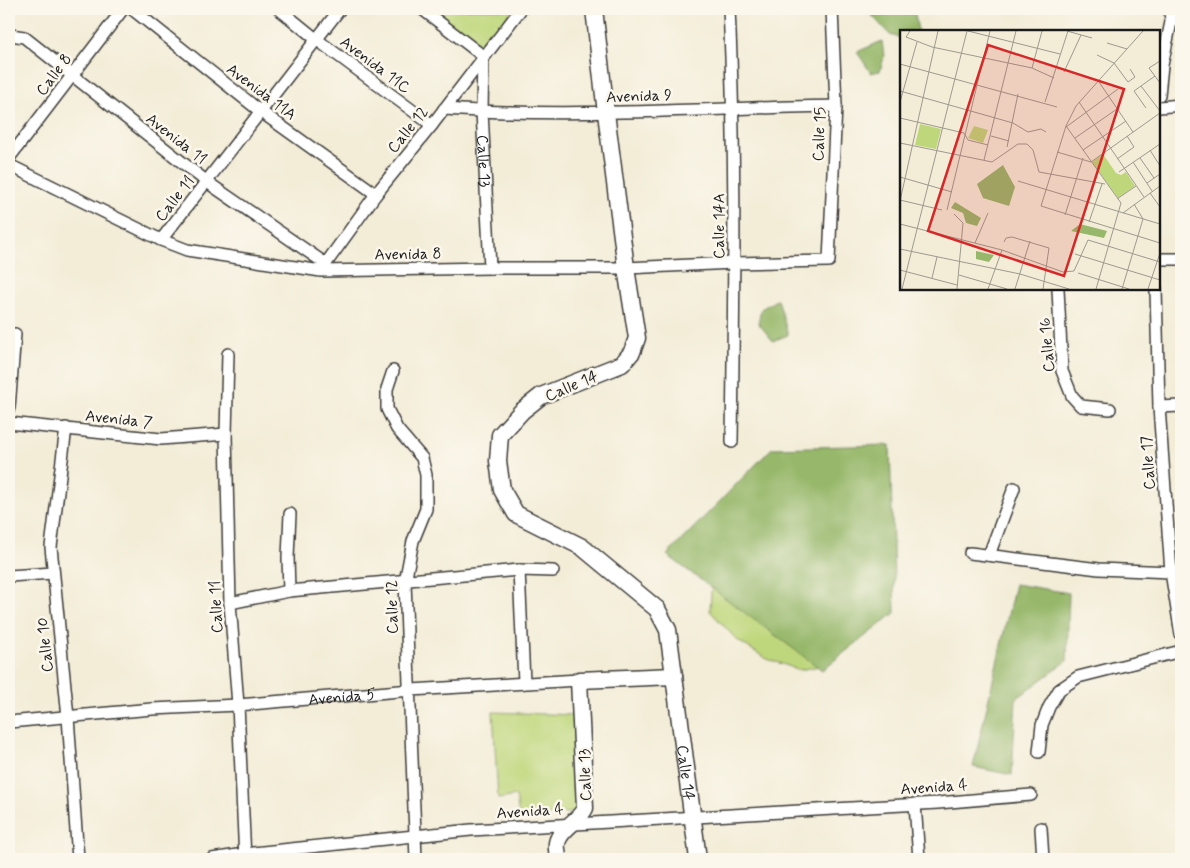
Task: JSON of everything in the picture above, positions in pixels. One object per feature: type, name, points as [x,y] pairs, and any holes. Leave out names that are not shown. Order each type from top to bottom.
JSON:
[{"type":"street","name":"Calle 8","points":[[9,158],[123,9]]},
{"type":"street","name":"Avenida 11A","points":[[132,9],[260,111],[376,194]]},
{"type":"street","name":"Avenida 11C","points":[[279,9],[316,39],[432,125]]},
{"type":"street","name":"Calle 11","points":[[161,240],[340,9]]},
{"type":"street","points":[[422,9],[483,56]]},
{"type":"street","name":"Calle 12","points":[[324,267],[376,194],[432,125],[483,56],[521,9]]},
{"type":"street","name":"Calle 14","points":[[594,9],[636,338],[632,352],[622,364],[541,396],[522,411],[500,435],[498,461],[502,490],[516,514],[582,547],[657,609],[668,630],[698,859]]},
{"type":"street","name":"Calle 14A","points":[[728,9],[733,107],[732,442]]},
{"type":"street","name":"Calle 15","points":[[829,261],[836,106],[832,9]]},
{"type":"street","points":[[1160,86],[1162,65],[1171,22],[1170,9]]},
{"type":"street","name":"Avenida 11","points":[[11,36],[24,37],[207,182],[324,267]]},
{"type":"street","name":"Calle 13","points":[[483,56],[482,112],[490,268]]},
{"type":"street","points":[[1160,107],[1181,105]]},
{"type":"street","name":"Avenida 9","points":[[444,109],[482,112],[606,113],[733,107],[836,106]]},
{"type":"street","name":"Avenida 8","points":[[9,165],[161,240],[188,250],[324,267],[626,268],[734,262],[829,261]]},
{"type":"street","points":[[1160,259],[1181,259]]},
{"type":"street","name":"Calle 16","points":[[1058,290],[1062,371],[1072,396],[1082,406],[1110,409]]},
{"type":"street","name":"Calle 17","points":[[1156,290],[1159,408],[1171,572],[1181,635]]},
{"type":"street","points":[[9,408],[15,334]]},
{"type":"street","name":"Calle 11","points":[[228,354],[226,434],[230,604],[238,705],[245,857]]},
{"type":"street","name":"Calle 12","points":[[393,371],[387,389],[387,409],[397,430],[422,458],[426,475],[426,509],[413,541],[405,582],[416,859]]},
{"type":"street","points":[[1159,408],[1181,406]]},
{"type":"street","name":"Avenida 7","points":[[9,423],[161,439],[226,434]]},
{"type":"street","name":"Calle 10","points":[[66,428],[52,536],[53,572],[68,716],[78,859]]},
{"type":"street","points":[[989,555],[1014,488]]},
{"type":"street","points":[[290,514],[288,557],[290,591]]},
{"type":"street","points":[[970,553],[1100,570],[1171,572]]},
{"type":"street","points":[[519,570],[524,682]]},
{"type":"street","points":[[230,604],[290,591],[405,582],[519,570],[553,571]]},
{"type":"street","points":[[9,576],[53,572]]},
{"type":"street","points":[[1038,752],[1042,725],[1049,707],[1059,690],[1078,677],[1181,651]]},
{"type":"street","name":"Avenida 5","points":[[9,722],[152,709],[238,705],[524,682],[674,676]]},
{"type":"street","name":"Calle 13","points":[[558,859],[557,843],[562,833],[581,816],[585,808],[579,680]]},
{"type":"street","name":"Avenida 4","points":[[212,859],[245,857],[473,830],[1031,796]]},
{"type":"street","points":[[915,804],[919,859]]},
{"type":"street","points":[[1041,828],[1043,859]]},
{"type":"green space","points":[[426,9],[513,9],[483,52]]},
{"type":"green space","points":[[866,9],[914,9],[918,30],[900,30],[900,38],[890,35]]},
{"type":"green space","points":[[882,41],[884,57],[880,71],[871,73],[857,52]]},
{"type":"green space","points":[[778,299],[788,335],[773,341],[758,323],[761,309]]},
{"type":"green space","points":[[890,445],[895,613],[822,670],[667,555],[772,448]]},
{"type":"green space","points":[[714,573],[824,665],[800,670],[767,659],[738,641],[710,611]]},
{"type":"green space","points":[[1015,584],[1069,593],[1067,661],[1016,699],[1012,775],[973,767]]},
{"type":"green space","points":[[493,712],[574,715],[579,812],[519,817],[516,796],[498,799]]}]
